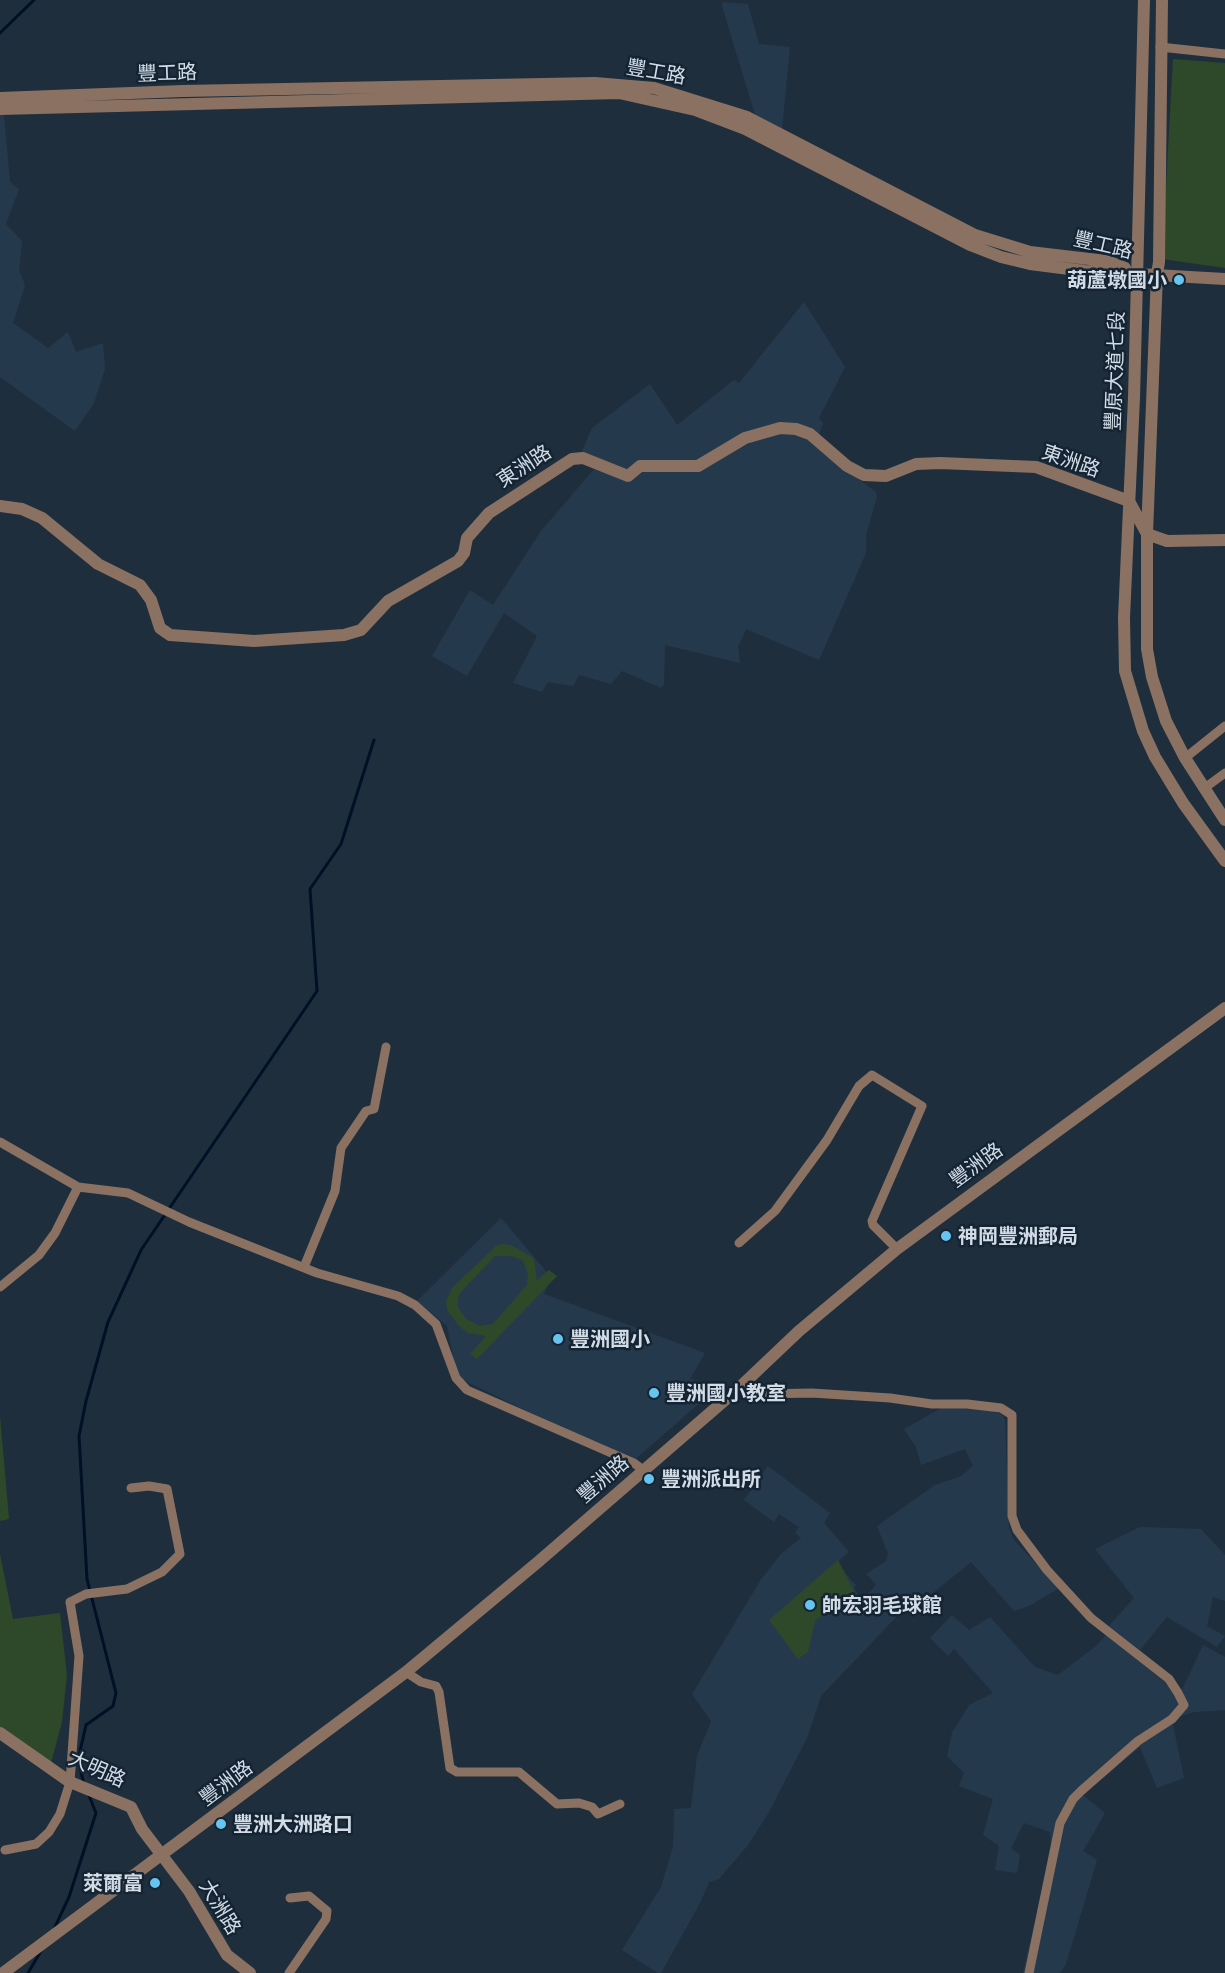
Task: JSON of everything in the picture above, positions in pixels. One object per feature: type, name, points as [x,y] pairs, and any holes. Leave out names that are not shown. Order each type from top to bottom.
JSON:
[{"type":"street","name":"豐原大道七段","points":[[1144,0],[1138,272],[1124,618],[1125,671],[1143,731],[1155,756],[1183,803],[1225,861]]},
{"type":"street","name":"豐原大道七段","points":[[1162,0],[1159,262],[1156,274],[1147,534],[1147,649],[1152,677],[1166,721],[1185,758],[1206,787],[1225,820]]},
{"type":"street","points":[[1160,47],[1225,54]]},
{"type":"street","name":"豐工路","points":[[0,98],[183,91],[572,84],[654,88],[700,100],[747,117],[975,235],[1030,252],[1106,261],[1138,272]]},
{"type":"street","name":"豐工路","points":[[0,109],[620,93],[695,110],[746,129],[970,244],[1001,257],[1030,264],[1085,271],[1138,272]]},
{"type":"street","points":[[1138,272],[1225,279]]},
{"type":"street","name":"東洲路","points":[[0,506],[35,514],[98,564],[140,585],[151,600],[160,628],[170,635],[254,641],[344,635],[361,630],[388,601],[459,561],[464,554],[466,538],[489,513],[576,458],[583,458],[628,476],[640,466],[698,466],[754,434],[789,428],[810,434],[847,466],[871,476],[894,474],[916,464],[1030,466],[1129,501]]},
{"type":"street","points":[[1129,501],[1147,534],[1167,540],[1225,540]]},
{"type":"street","points":[[1185,758],[1225,726]]},
{"type":"street","points":[[1206,787],[1225,773]]},
{"type":"street","name":"豐洲路","points":[[3,1973],[406,1672],[740,1387],[799,1331],[897,1249],[1225,1008]]},
{"type":"street","points":[[304,1268],[335,1191],[341,1148],[366,1111],[374,1109],[386,1047]]},
{"type":"street","points":[[740,1243],[775,1211],[827,1140],[859,1086],[872,1075],[922,1106],[872,1221],[873,1225],[897,1249]]},
{"type":"street","points":[[0,1142],[78,1187],[128,1193],[189,1222],[304,1268],[375,1292],[398,1296],[421,1308],[436,1324],[456,1378],[467,1390],[634,1463],[643,1470]]},
{"type":"street","points":[[0,1287],[39,1255],[55,1233],[78,1187]]},
{"type":"street","points":[[740,1387],[758,1394],[812,1393],[890,1398],[932,1404],[967,1404],[1001,1408],[1012,1415],[1012,1516],[1017,1530],[1047,1570],[1091,1618],[1169,1679],[1184,1705],[1172,1719],[1138,1741],[1073,1799],[1060,1824],[1029,1973]]},
{"type":"street","points":[[5,1850],[36,1844],[49,1832],[60,1814],[70,1782],[79,1656],[70,1602],[90,1593],[112,1593],[128,1589],[162,1572],[180,1554],[167,1489],[149,1486],[131,1488]]},
{"type":"street","points":[[406,1672],[421,1682],[436,1686],[440,1692],[450,1768],[457,1772],[519,1772],[557,1804],[579,1803],[592,1807],[598,1814],[620,1804]]},
{"type":"street","name":"大明路","points":[[0,1733],[70,1782],[131,1807],[142,1829],[162,1855]]},
{"type":"street","name":"大洲路","points":[[162,1855],[189,1891],[227,1955],[250,1973]]},
{"type":"street","points":[[289,1973],[326,1919],[327,1911],[309,1896],[290,1898]]},
{"type":"shaded area","points":[[723,2],[748,4],[759,44],[790,47],[782,129],[756,118],[722,6]]},
{"type":"shaded area","points":[[0,115],[4,115],[10,182],[19,189],[6,224],[22,241],[19,271],[25,285],[13,323],[48,348],[68,332],[76,352],[103,343],[105,369],[94,403],[75,431],[0,377]]},
{"type":"shaded area","points":[[804,302],[845,367],[819,418],[823,423],[819,435],[830,458],[876,492],[877,497],[866,535],[866,553],[819,660],[746,629],[738,647],[740,663],[665,645],[664,684],[661,688],[622,671],[611,684],[579,675],[573,686],[548,682],[542,692],[513,683],[537,636],[504,613],[467,676],[432,656],[470,590],[493,605],[541,531],[600,462],[581,453],[592,428],[650,384],[677,425],[734,380],[739,383]]},
{"type":"shaded area","name":"豐洲國小","points":[[501,1218],[551,1277],[544,1294],[705,1353],[690,1379],[719,1386],[632,1462],[457,1377],[447,1326],[417,1301]]},
{"type":"shaded area","points":[[947,1405],[976,1407],[1002,1414],[1005,1419],[1009,1528],[1014,1540],[1059,1588],[1029,1606],[1014,1611],[971,1562],[912,1610],[908,1606],[901,1612],[821,1696],[807,1738],[769,1812],[748,1845],[719,1879],[709,1882],[661,1973],[658,1973],[622,1950],[661,1887],[673,1847],[674,1809],[691,1808],[697,1756],[711,1721],[692,1694],[760,1581],[781,1554],[801,1538],[795,1533],[799,1527],[779,1514],[774,1522],[744,1500],[768,1466],[830,1513],[824,1523],[849,1552],[836,1563],[856,1585],[854,1588],[862,1600],[876,1585],[866,1574],[886,1561],[888,1554],[877,1526],[935,1485],[961,1476],[973,1466],[965,1449],[921,1465],[916,1447],[904,1429]]},
{"type":"shaded area","points":[[1140,1527],[1201,1529],[1225,1555],[1225,1601],[1213,1597],[1207,1626],[1225,1636],[1217,1647],[1167,1617],[1140,1650],[1109,1626],[1134,1598],[1095,1549]]},
{"type":"shaded area","points":[[952,1615],[969,1630],[990,1617],[1035,1667],[1058,1675],[1096,1646],[1106,1635],[1166,1683],[1182,1690],[1203,1645],[1225,1657],[1225,1710],[1194,1712],[1181,1716],[1173,1725],[1184,1778],[1157,1788],[1140,1747],[1083,1795],[1105,1813],[1083,1851],[1097,1860],[1066,1964],[1060,1973],[1023,1973],[1051,1850],[1050,1832],[1024,1823],[1011,1848],[1020,1855],[1017,1873],[995,1870],[999,1846],[983,1835],[993,1799],[959,1786],[964,1773],[947,1756],[952,1733],[969,1705],[993,1693],[954,1649],[948,1656],[930,1638]]},
{"type":"green space","points":[[1173,59],[1225,63],[1225,268],[1162,259]]},
{"type":"green space","points":[[511,1245],[534,1258],[537,1280],[549,1270],[557,1276],[477,1359],[470,1354],[486,1336],[468,1333],[459,1326],[447,1310],[446,1301],[452,1288],[496,1246]],"holes":[[[495,1256],[512,1256],[523,1261],[528,1274],[527,1285],[493,1324],[480,1326],[466,1319],[458,1307],[460,1293]]]},
{"type":"green space","points":[[0,1416],[9,1519],[0,1521]]},
{"type":"green space","points":[[0,1554],[13,1619],[60,1613],[67,1675],[62,1722],[51,1763],[0,1727]]},
{"type":"green space","name":"帥宏羽毛球館","points":[[838,1560],[854,1591],[815,1621],[808,1652],[798,1659],[769,1620]]},
{"type":"waterway","points":[[0,33],[34,0]]},
{"type":"waterway","points":[[84,1784],[78,1760],[86,1725],[113,1706],[116,1693],[87,1579],[79,1436],[86,1401],[108,1322],[141,1250],[317,991],[310,889],[341,844],[374,740]]},
{"type":"waterway","points":[[55,1927],[69,1897],[96,1813],[88,1793]]},
{"type":"waterway","points":[[28,1973],[41,1951]]},
{"type":"place","name":"葫蘆墩國小","points":[[1179,280]]},
{"type":"place","name":"神岡豐洲郵局","points":[[946,1236]]},
{"type":"place","name":"豐洲國小","points":[[558,1339]]},
{"type":"place","name":"豐洲國小教室","points":[[654,1393]]},
{"type":"place","name":"豐洲派出所","points":[[649,1479]]},
{"type":"place","name":"帥宏羽毛球館","points":[[810,1605]]},
{"type":"place","name":"豐洲大洲路口","points":[[221,1824]]},
{"type":"place","name":"萊爾富","points":[[155,1883]]}]
